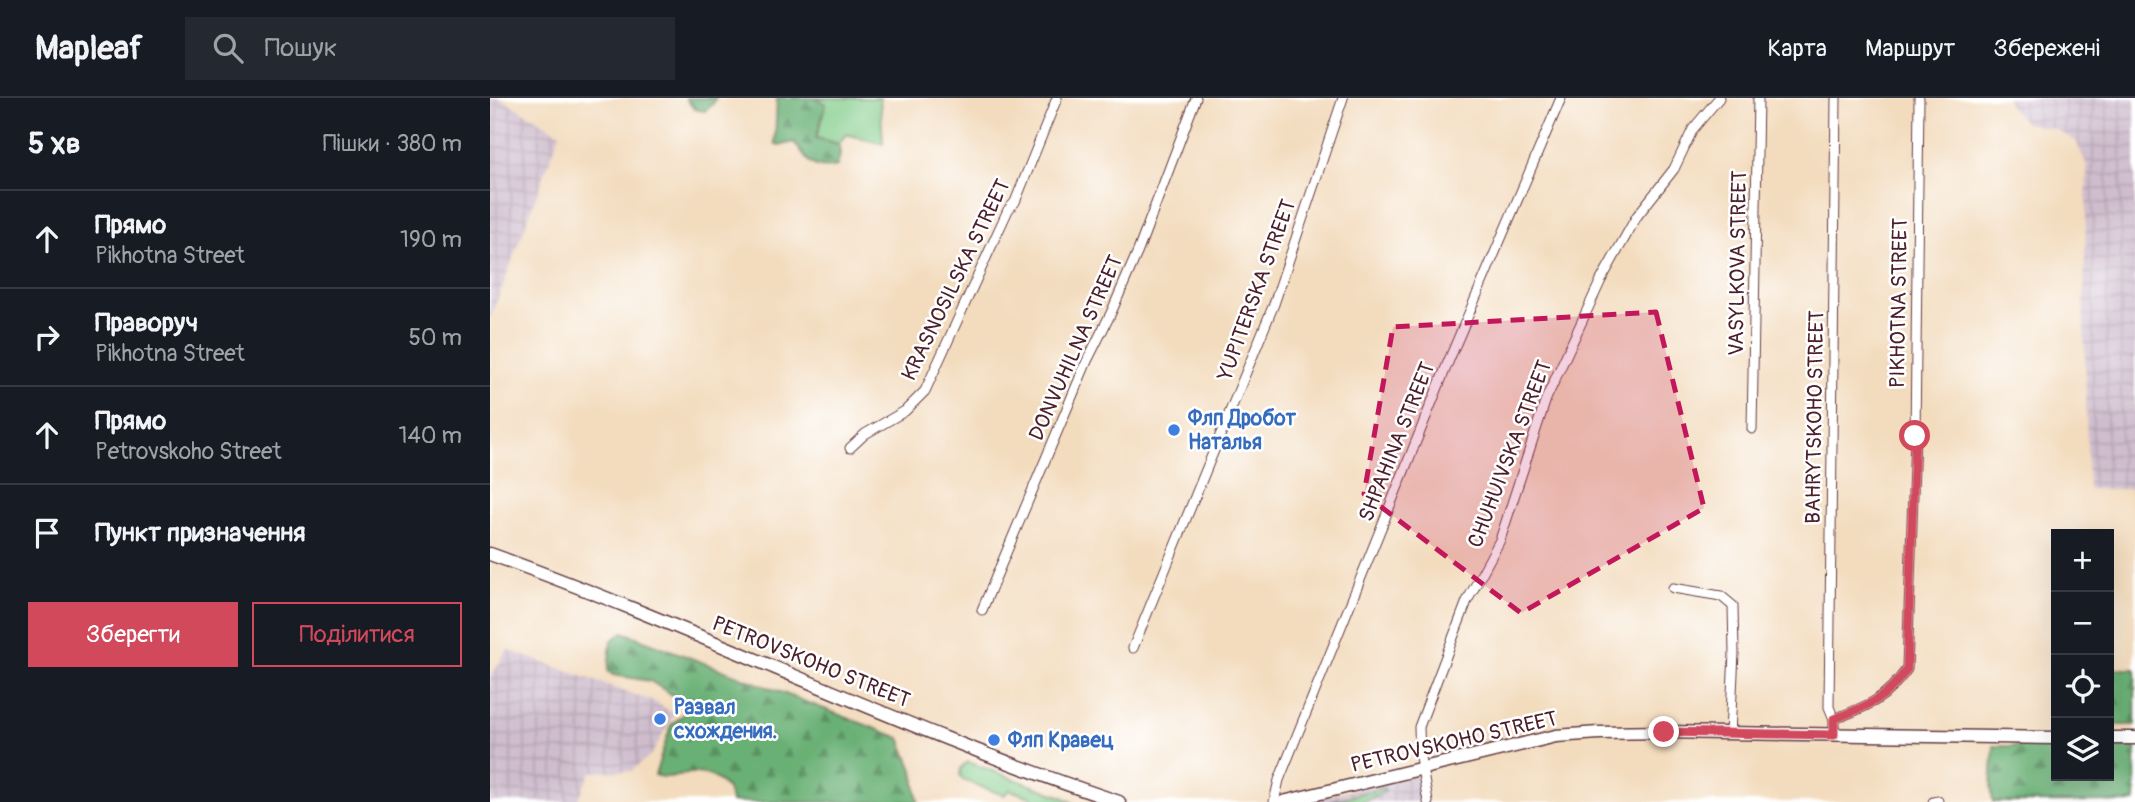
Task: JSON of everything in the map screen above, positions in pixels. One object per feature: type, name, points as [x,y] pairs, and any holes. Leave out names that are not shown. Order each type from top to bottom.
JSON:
[{"type":"main road","name":"PETROVSKOHO STREET","points":[[490,554],[609,600],[1088,797],[1119,802]]},
{"type":"main road","name":"PETROVSKOHO STREET","points":[[1283,802],[1556,736],[1599,733],[2051,738]]},
{"type":"main road","points":[[2114,738],[2135,738]]},
{"type":"street","name":"KRASNOSILSKA STREET","points":[[850,448],[865,434],[905,411],[925,391],[1014,202],[1057,98]]},
{"type":"street","name":"DONVUHILNA STREET","points":[[982,610],[1087,361],[1138,251],[1196,98]]},
{"type":"street","name":"YUPITERSKA STREET","points":[[1133,648],[1274,304],[1343,98]]},
{"type":"street","name":"SHPAHINA STREET","points":[[1274,802],[1279,780],[1449,360],[1561,98]]},
{"type":"street","name":"CHUHUIVSKA STREET","points":[[1428,802],[1419,727],[1467,601],[1500,540],[1546,399],[1601,280],[1637,216],[1674,169],[1693,130],[1718,98]]},
{"type":"street","name":"VASYLKOVA STREET","points":[[1752,429],[1758,98]]},
{"type":"street","name":"BAHRYTSKOHO STREET","points":[[1834,735],[1834,719],[1829,708],[1836,98]]},
{"type":"street","name":"PIKHOTNA STREET","points":[[1834,719],[1869,706],[1894,688],[1907,669],[1915,436],[1919,98]]},
{"type":"street","points":[[1673,588],[1721,596],[1733,606],[1734,653],[1730,734]]},
{"type":"highlighted area","points":[[1656,312],[1704,508],[1521,613],[1364,494],[1393,327]]},
{"type":"shaded area","points":[[490,98],[500,98],[560,133],[490,319]]},
{"type":"shaded area","points":[[2007,98],[2135,98],[2135,489],[2088,489],[2084,315],[2087,166],[2076,141],[2055,129],[2025,123],[2008,104]]},
{"type":"shaded area","points":[[508,650],[655,702],[674,714],[652,754],[631,771],[591,772],[577,802],[490,802],[490,677]]},
{"type":"shaded area","points":[[1423,774],[1428,802],[1301,802]]},
{"type":"green space","points":[[686,98],[716,98],[705,111],[694,109]]},
{"type":"green space","points":[[777,98],[815,98],[826,104],[816,138],[839,144],[837,166],[816,166],[794,142],[779,146],[775,143]]},
{"type":"green space","points":[[815,98],[880,98],[883,144],[846,134],[839,144],[816,138],[826,104]]},
{"type":"green space","points":[[623,632],[900,738],[913,770],[918,802],[731,802],[727,789],[713,777],[701,773],[666,777],[655,775],[671,725],[684,714],[682,701],[650,681],[613,675],[608,671],[611,641]]},
{"type":"green space","points":[[2114,669],[2135,669],[2135,725],[2114,725]]},
{"type":"green space","points":[[1994,746],[2051,746],[2051,781],[2114,781],[2114,747],[2135,747],[2135,802],[1993,802],[1991,786]]},
{"type":"green space","points":[[968,762],[1072,802],[1045,802],[1010,790],[1004,795],[963,780],[960,775],[961,768]]},
{"type":"green space","points":[[1384,788],[1385,792],[1361,802],[1331,801]]},
{"type":"place","name":"Флп Дробот Наталья","points":[[1174,430]]},
{"type":"place","name":"Развал схождения.","points":[[660,719]]},
{"type":"place","name":"Флп Кравец","points":[[994,740]]},
{"type":"route","points":[[1664,732],[1834,735],[1834,719],[1869,706],[1894,688],[1907,669],[1915,436]]}]
